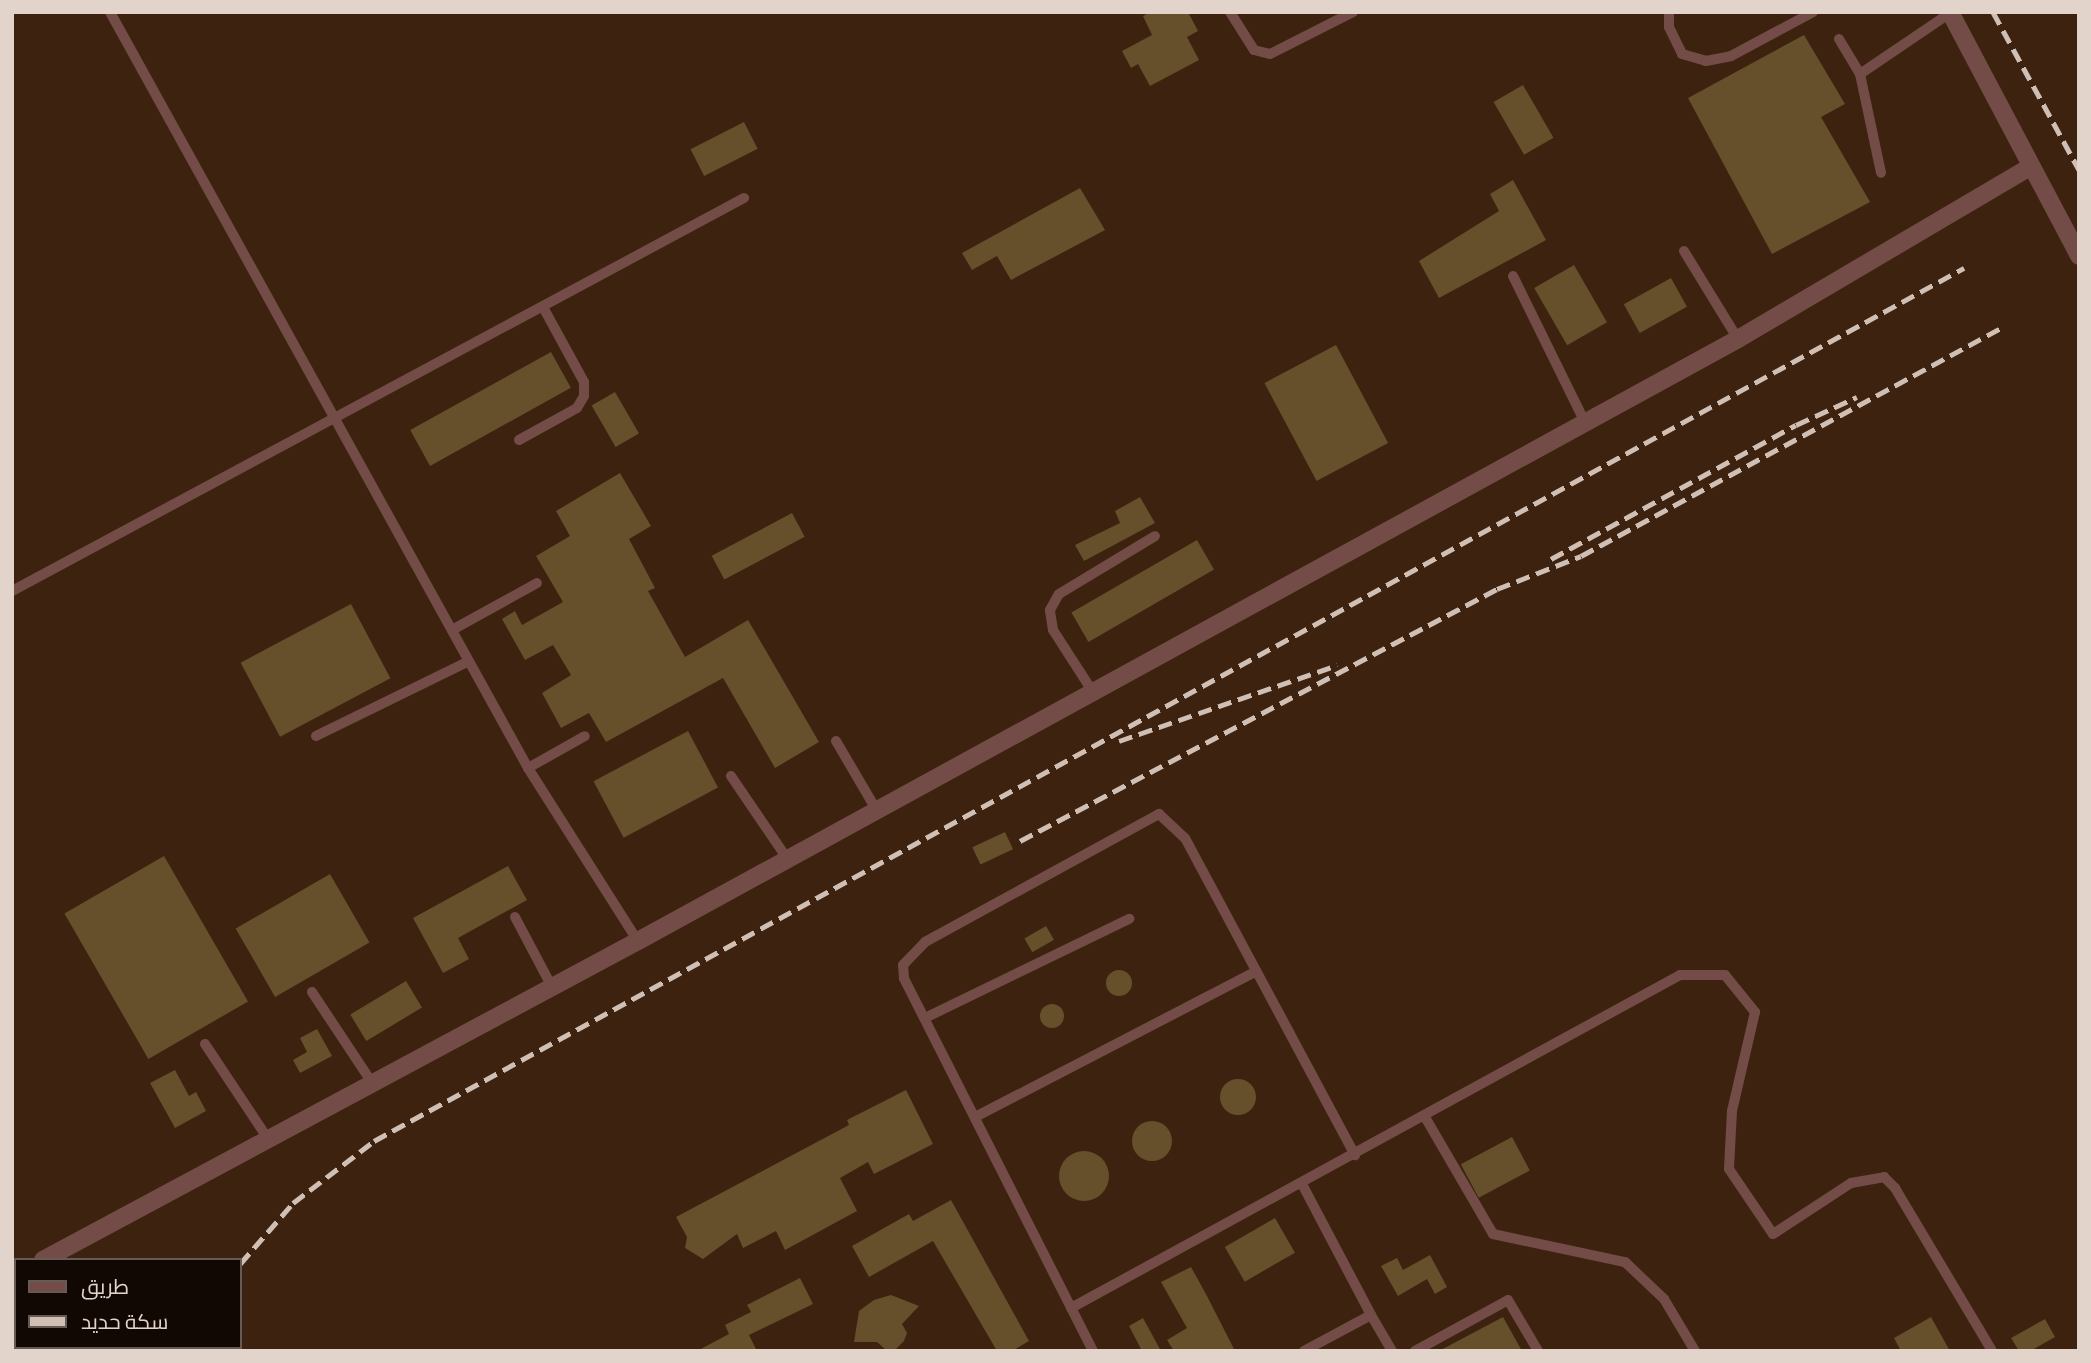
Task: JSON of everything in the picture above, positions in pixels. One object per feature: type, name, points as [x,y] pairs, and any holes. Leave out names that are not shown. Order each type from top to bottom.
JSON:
[{"type":"street","points":[[1950,13],[2079,256]]},
{"type":"street","points":[[47,1258],[371,1081],[638,942],[786,857],[877,811],[1091,689],[1738,339],[2031,167]]},
{"type":"lane","points":[[110,12],[528,768],[638,942]]},
{"type":"lane","points":[[1230,12],[1254,50],[1270,54],[1353,12]]},
{"type":"lane","points":[[1669,12],[1669,27],[1682,54],[1706,61],[1731,56],[1813,12]]},
{"type":"lane","points":[[1860,74],[1950,13]]},
{"type":"lane","points":[[1839,39],[1860,74],[1881,173]]},
{"type":"lane","points":[[12,591],[744,198]]},
{"type":"lane","points":[[1684,251],[1738,339]]},
{"type":"lane","points":[[1513,276],[1584,420]]},
{"type":"lane","points":[[519,440],[577,408],[584,396],[584,382],[543,307]]},
{"type":"lane","points":[[1091,689],[1052,630],[1049,610],[1059,594],[1156,536]]},
{"type":"lane","points":[[452,630],[537,583]]},
{"type":"lane","points":[[316,736],[469,662]]},
{"type":"lane","points":[[528,768],[585,736]]},
{"type":"lane","points":[[836,741],[877,811]]},
{"type":"lane","points":[[731,776],[786,857]]},
{"type":"lane","points":[[1093,1351],[927,1017],[904,978],[903,965],[909,954],[925,942],[1159,814],[1185,838],[1355,1154]]},
{"type":"lane","points":[[514,917],[552,987]]},
{"type":"lane","points":[[927,1017],[1129,919]]},
{"type":"lane","points":[[977,1116],[1255,972]]},
{"type":"lane","points":[[1071,1308],[1681,975],[1725,975],[1755,1012],[1732,1111],[1729,1169],[1773,1234],[1851,1183],[1884,1177],[1895,1188],[1993,1351]]},
{"type":"lane","points":[[312,992],[371,1081]]},
{"type":"lane","points":[[205,1044],[268,1139]]},
{"type":"lane","points":[[1425,1116],[1493,1234],[1625,1262],[1664,1299],[1695,1351]]},
{"type":"lane","points":[[1302,1184],[1392,1351]]},
{"type":"lane","points":[[1415,1351],[1508,1300],[1538,1351]]},
{"type":"lane","points":[[1304,1351],[1371,1315]]},
{"type":"shaded area","points":[[12,12],[2079,12],[2079,1351],[12,1351]]},
{"type":"building","points":[[1150,12],[1188,12],[1198,31],[1187,37],[1199,60],[1150,86],[1138,64],[1131,68],[1122,51],[1152,35],[1143,16]]},
{"type":"building","points":[[1804,35],[1845,104],[1821,117],[1870,202],[1772,254],[1688,98]]},
{"type":"building","points":[[1523,85],[1554,138],[1524,155],[1494,102]]},
{"type":"building","points":[[744,122],[758,149],[704,176],[691,149]]},
{"type":"building","points":[[1513,180],[1546,240],[1439,298],[1419,261],[1499,211],[1490,194]]},
{"type":"building","points":[[1080,188],[1105,230],[1011,280],[997,256],[972,270],[962,253]]},
{"type":"building","points":[[1574,265],[1607,322],[1567,345],[1534,288]]},
{"type":"building","points":[[1671,278],[1687,307],[1640,333],[1624,304]]},
{"type":"building","points":[[1336,345],[1388,443],[1317,481],[1264,383]]},
{"type":"building","points":[[551,352],[571,388],[430,466],[410,430]]},
{"type":"building","points":[[615,392],[639,434],[616,447],[592,406]]},
{"type":"building","points":[[620,473],[651,526],[629,539],[655,588],[648,591],[685,657],[748,620],[819,742],[775,768],[723,678],[606,742],[589,713],[561,728],[542,693],[571,675],[553,645],[525,660],[502,619],[515,611],[522,625],[563,602],[536,556],[570,536],[556,511]]},
{"type":"building","points":[[1140,497],[1155,523],[1084,561],[1075,545],[1120,523],[1115,511]]},
{"type":"building","points":[[792,513],[805,537],[724,580],[712,556]]},
{"type":"building","points":[[1197,540],[1214,569],[1088,642],[1071,612]]},
{"type":"building","points":[[351,604],[390,678],[280,737],[241,663]]},
{"type":"building","points":[[688,731],[718,788],[624,838],[594,781]]},
{"type":"building","points":[[1005,832],[1013,849],[980,864],[972,847]]},
{"type":"building","points":[[164,856],[248,1001],[148,1059],[64,914]]},
{"type":"building","points":[[508,866],[527,900],[458,938],[469,959],[443,973],[413,918]]},
{"type":"building","points":[[330,874],[370,942],[275,997],[236,928]]},
{"type":"building","points":[[1046,926],[1054,940],[1032,952],[1024,938]]},
{"type":"building","points":[[1119,970],[1128,974],[1132,983],[1128,992],[1119,996],[1110,992],[1106,983],[1110,974]]},
{"type":"building","points":[[406,981],[422,1008],[366,1041],[350,1014]]},
{"type":"building","points":[[1052,1004],[1061,1007],[1064,1016],[1061,1025],[1052,1028],[1043,1025],[1040,1016],[1043,1007]]},
{"type":"building","points":[[317,1029],[332,1056],[300,1073],[293,1060],[307,1052],[300,1038]]},
{"type":"building","points":[[175,1070],[189,1096],[196,1092],[206,1111],[175,1128],[150,1083]]},
{"type":"building","points":[[1238,1079],[1251,1084],[1256,1097],[1251,1110],[1238,1115],[1225,1110],[1220,1097],[1225,1084]]},
{"type":"building","points":[[906,1090],[933,1144],[874,1174],[868,1162],[840,1178],[857,1211],[785,1250],[776,1231],[743,1248],[737,1234],[703,1259],[685,1248],[687,1237],[676,1217],[849,1125],[847,1120]]},
{"type":"building","points":[[1152,1121],[1166,1127],[1172,1141],[1166,1155],[1152,1161],[1138,1155],[1132,1141],[1138,1127]]},
{"type":"building","points":[[1512,1137],[1530,1171],[1479,1198],[1461,1164]]},
{"type":"building","points":[[1084,1151],[1102,1158],[1109,1176],[1102,1194],[1084,1201],[1066,1194],[1059,1176],[1066,1158]]},
{"type":"building","points":[[951,1200],[1029,1341],[1012,1351],[997,1351],[933,1241],[869,1277],[852,1246],[909,1214],[913,1221]]},
{"type":"building","points":[[1275,1218],[1295,1253],[1245,1282],[1225,1247]]},
{"type":"building","points":[[1430,1255],[1447,1287],[1435,1294],[1427,1279],[1398,1296],[1381,1266],[1397,1258],[1403,1270]]},
{"type":"building","points":[[1191,1267],[1235,1351],[1174,1351],[1167,1340],[1187,1328],[1161,1282]]},
{"type":"building","points":[[800,1278],[813,1304],[749,1335],[757,1351],[697,1351],[729,1334],[725,1325],[751,1312],[747,1305]]},
{"type":"building","points":[[891,1295],[919,1306],[902,1324],[907,1333],[904,1341],[896,1349],[886,1350],[877,1342],[854,1342],[859,1311],[874,1300]]},
{"type":"building","points":[[1503,1317],[1522,1351],[1439,1351]]},
{"type":"building","points":[[1931,1317],[1950,1351],[1901,1351],[1894,1338]]},
{"type":"building","points":[[1143,1318],[1161,1351],[1142,1351],[1129,1326]]},
{"type":"building","points":[[2045,1319],[2055,1337],[2030,1351],[2019,1351],[2011,1338]]},
{"type":"railway","points":[[1993,12],[2079,170]]},
{"type":"railway","points":[[242,1262],[293,1203],[374,1141],[1964,268]]},
{"type":"railway","points":[[1020,841],[1497,589],[1581,556],[2001,328]]},
{"type":"railway","points":[[1551,559],[1796,425],[1857,397]]},
{"type":"railway","points":[[1119,741],[1337,665]]}]
